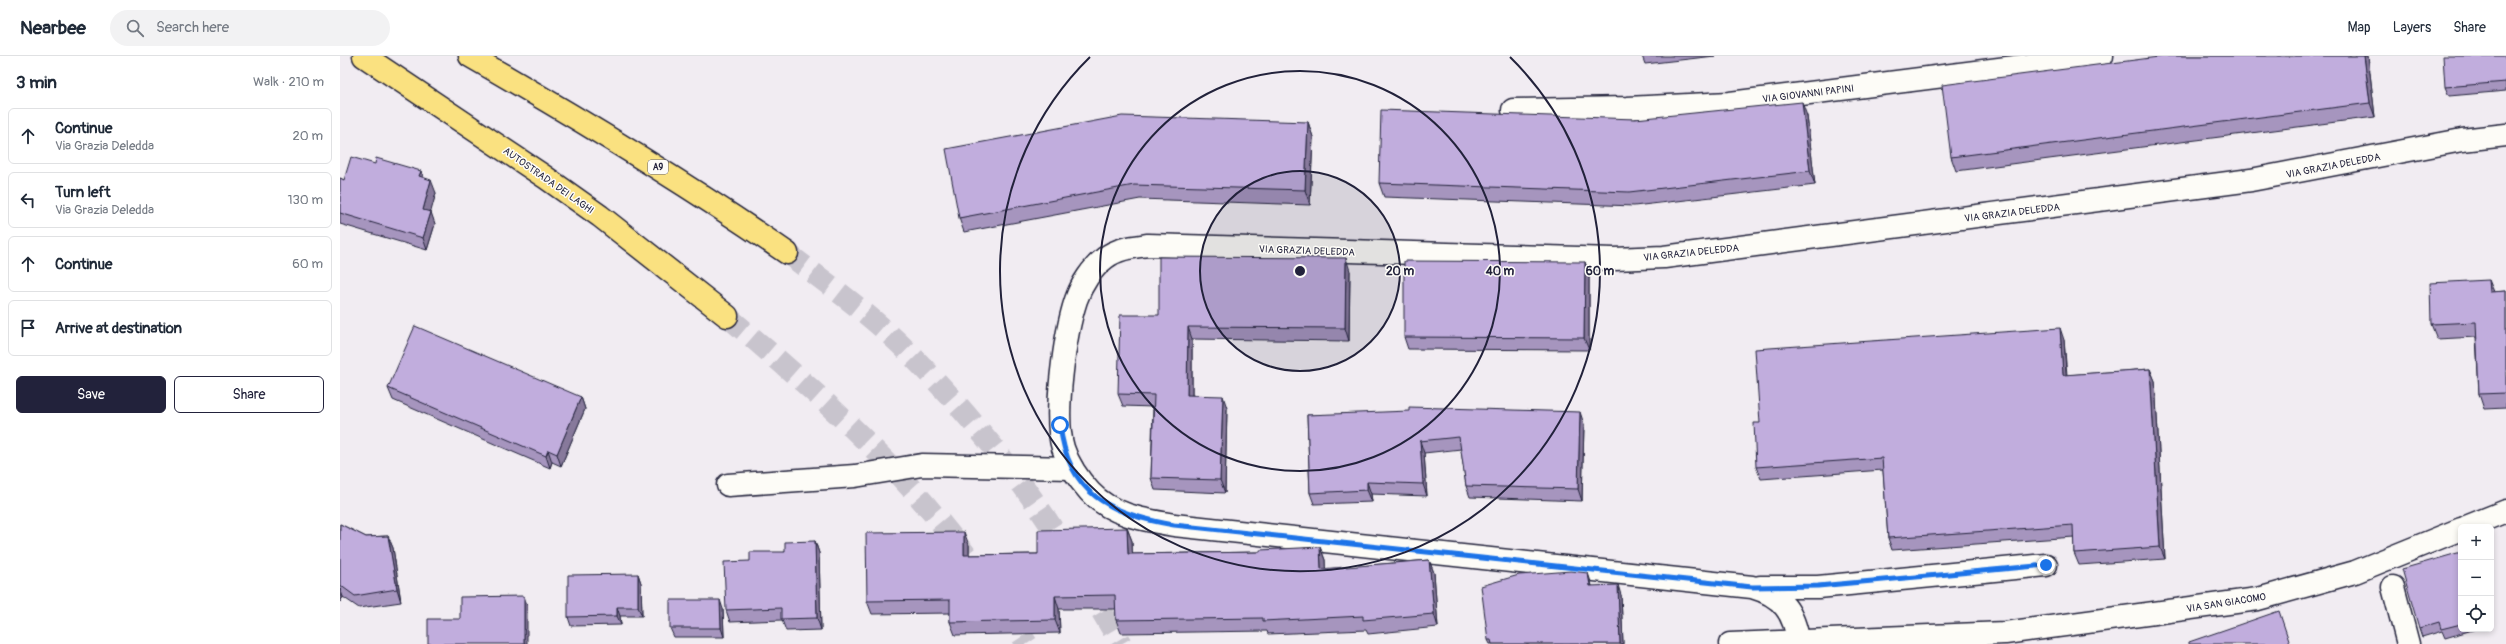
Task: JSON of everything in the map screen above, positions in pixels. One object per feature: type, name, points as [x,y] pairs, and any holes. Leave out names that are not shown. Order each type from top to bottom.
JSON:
[{"type":"highway","name":"AUTOSTRADA DEI LAGHI","points":[[364,56],[492,140],[600,216],[727,316]]},
{"type":"highway","name":"A9","points":[[470,56],[623,145],[787,253]]},
{"type":"street","name":"VIA GIOVANNI PAPINI","points":[[1513,110],[1627,108],[1730,103],[2102,56]]},
{"type":"street","name":"VIA GRAZIA DELEDDA","points":[[1799,642],[1790,612],[1782,601],[1770,592],[1752,587],[1550,567],[1144,520],[1123,514],[1104,504],[1090,492],[1072,468],[1063,447],[1061,391],[1067,343],[1076,300],[1088,277],[1105,258],[1124,248],[1148,245],[1614,258],[1664,257],[2251,180],[2462,140],[2506,134]]},
{"type":"street","points":[[728,485],[854,476],[922,465],[1072,468]]},
{"type":"street","points":[[2474,524],[2506,511]]},
{"type":"street","name":"VIA SAN GIACOMO","points":[[1730,644],[2007,638],[2258,599],[2355,572],[2458,530]]},
{"type":"street","points":[[1752,587],[1818,586],[2046,565]]},
{"type":"street","points":[[2393,587],[2408,644]]},
{"type":"building","points":[[2166,56],[2364,56],[2370,103],[1951,157],[1942,85]]},
{"type":"building","points":[[2443,56],[2506,56],[2506,82],[2445,87]]},
{"type":"building","points":[[1802,102],[1810,171],[1629,192],[1379,183],[1381,110],[1635,119]]},
{"type":"building","points":[[1122,116],[1308,122],[1305,190],[1134,185],[959,218],[946,149]]},
{"type":"building","points":[[351,157],[375,164],[376,158],[421,171],[419,176],[431,180],[423,210],[431,212],[423,238],[340,213],[340,178],[344,180]]},
{"type":"building","points":[[1159,257],[1346,258],[1345,328],[1188,327],[1187,395],[1223,396],[1220,480],[1151,478],[1154,395],[1118,394],[1120,315],[1159,315]]},
{"type":"building","points":[[1404,261],[1585,262],[1584,338],[1404,337]]},
{"type":"building","points":[[2489,280],[2490,292],[2506,291],[2506,393],[2479,394],[2476,322],[2431,324],[2430,283]]},
{"type":"building","points":[[415,326],[581,397],[557,454],[548,450],[546,456],[388,388]]},
{"type":"building","points":[[2060,328],[2063,375],[2150,369],[2160,547],[2074,553],[2073,525],[1888,538],[1882,458],[1756,467],[1754,423],[1760,423],[1755,349]]},
{"type":"building","points":[[1409,407],[1580,412],[1578,489],[1466,486],[1459,437],[1420,441],[1423,484],[1367,482],[1367,490],[1310,493],[1307,415],[1409,411]]},
{"type":"building","points":[[340,524],[366,537],[388,536],[397,589],[355,596],[340,585]]},
{"type":"building","points":[[1127,528],[1128,554],[1260,552],[1260,550],[1320,547],[1321,569],[1429,560],[1434,614],[1363,620],[1363,616],[1263,621],[1263,618],[1116,620],[1115,595],[1055,596],[1055,620],[950,622],[950,600],[867,601],[866,533],[964,532],[964,555],[1038,554],[1038,530]]},
{"type":"building","points":[[815,541],[817,618],[781,619],[781,608],[726,610],[724,562],[750,561],[750,552],[785,552],[785,542]]},
{"type":"building","points":[[2458,553],[2458,625],[2441,629],[2439,622],[2419,628],[2402,569]]},
{"type":"building","points":[[1571,571],[1588,573],[1590,586],[1618,585],[1620,644],[1492,644],[1491,640],[1488,640],[1481,586],[1519,575]]},
{"type":"building","points":[[638,574],[638,607],[617,607],[617,616],[568,617],[568,575]]},
{"type":"building","points":[[524,596],[524,644],[428,644],[428,619],[460,619],[460,597]]},
{"type":"building","points":[[670,600],[720,600],[721,628],[670,628]]},
{"type":"building","points":[[2279,611],[2290,644],[2189,644],[2189,642]]},
{"type":"tunnel","points":[[787,253],[851,302],[897,341],[955,401],[1016,476],[1069,555]]},
{"type":"tunnel","points":[[727,316],[823,400],[883,458],[912,489],[966,555]]},
{"type":"tunnel","points":[[1085,583],[1121,644]]},
{"type":"tunnel","points":[[1004,609],[1027,644]]},
{"type":"route","points":[[1060,425],[1063,447],[1072,468],[1090,492],[1104,504],[1123,514],[1144,520],[1174,525],[1550,567],[1752,587],[1818,586],[2046,565]]}]
